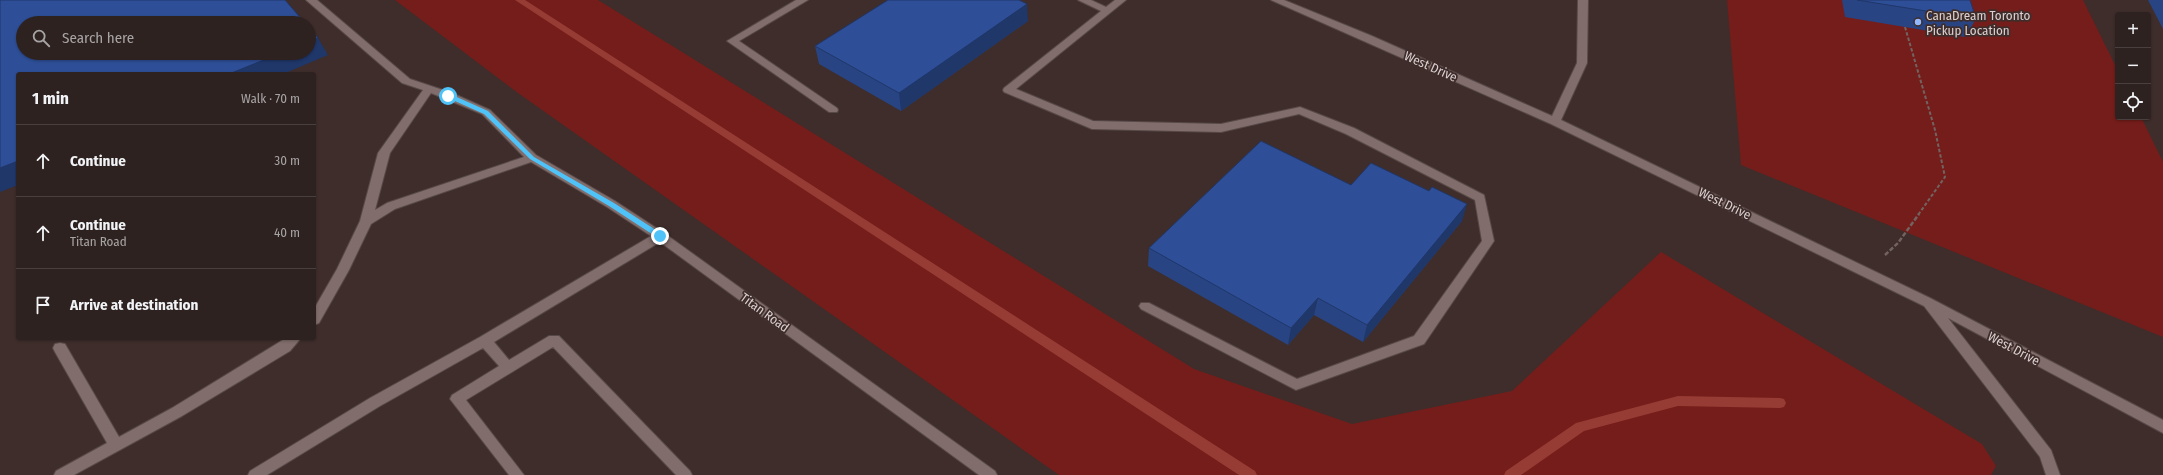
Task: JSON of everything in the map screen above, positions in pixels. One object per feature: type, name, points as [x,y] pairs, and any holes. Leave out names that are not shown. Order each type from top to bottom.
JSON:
[{"type":"street","name":"Titan Road","points":[[311,0],[406,81],[486,112],[532,158],[612,204],[660,236],[984,473]]},
{"type":"street","points":[[803,0],[732,42],[833,110]]},
{"type":"street","points":[[1083,0],[1108,11]]},
{"type":"street","points":[[1121,0],[1008,90],[1092,125],[1221,128],[1300,110],[1350,131],[1480,198],[1488,241],[1419,340],[1296,385],[1144,306]]},
{"type":"street","name":"West Drive","points":[[1276,0],[1368,38],[1555,121],[1926,301],[2163,427]]},
{"type":"street","points":[[1555,121],[1582,63],[1583,0]]},
{"type":"street","points":[[316,317],[343,270],[366,221],[384,154],[402,125],[429,89]]},
{"type":"street","points":[[366,221],[392,206],[532,158]]},
{"type":"street","points":[[255,475],[375,402],[485,341],[660,236]]},
{"type":"street","points":[[1926,301],[2046,454],[2053,475]]},
{"type":"street","points":[[61,475],[177,412],[285,347],[293,340]]},
{"type":"street","points":[[517,475],[457,398],[554,340],[685,475]]},
{"type":"street","points":[[485,341],[508,367]]},
{"type":"street","points":[[60,348],[116,445]]},
{"type":"path","points":[[1866,273],[1898,243],[1945,177],[1935,130],[1905,27]]},
{"type":"shaded area","points":[[395,0],[598,0],[1194,369],[1352,424],[1512,391],[1661,252],[1982,444],[1996,466],[1991,475],[1059,475],[518,93]]},
{"type":"shaded area","points":[[1727,0],[2083,0],[2115,65],[2115,120],[2142,120],[2163,162],[2163,337],[1741,165]]},
{"type":"building","points":[[0,0],[285,0],[299,16],[16,16],[16,60],[264,60],[234,72],[16,72],[16,162],[0,168]]},
{"type":"building","points":[[888,0],[1019,0],[1027,4],[899,93],[815,46]]},
{"type":"building","points":[[1857,0],[1970,0],[1976,19]]},
{"type":"building","points":[[1261,141],[1351,185],[1371,163],[1429,191],[1432,187],[1467,204],[1367,325],[1318,298],[1291,328],[1149,248]]},
{"type":"waterway","points":[[519,0],[1250,475]]},
{"type":"waterway","points":[[1511,475],[1580,427],[1678,401],[1780,403]]},
{"type":"place","name":"CanaDream Toronto Pickup Location","points":[[1918,22]]},
{"type":"route","points":[[448,96],[486,112],[532,158],[612,204],[660,236]]}]
